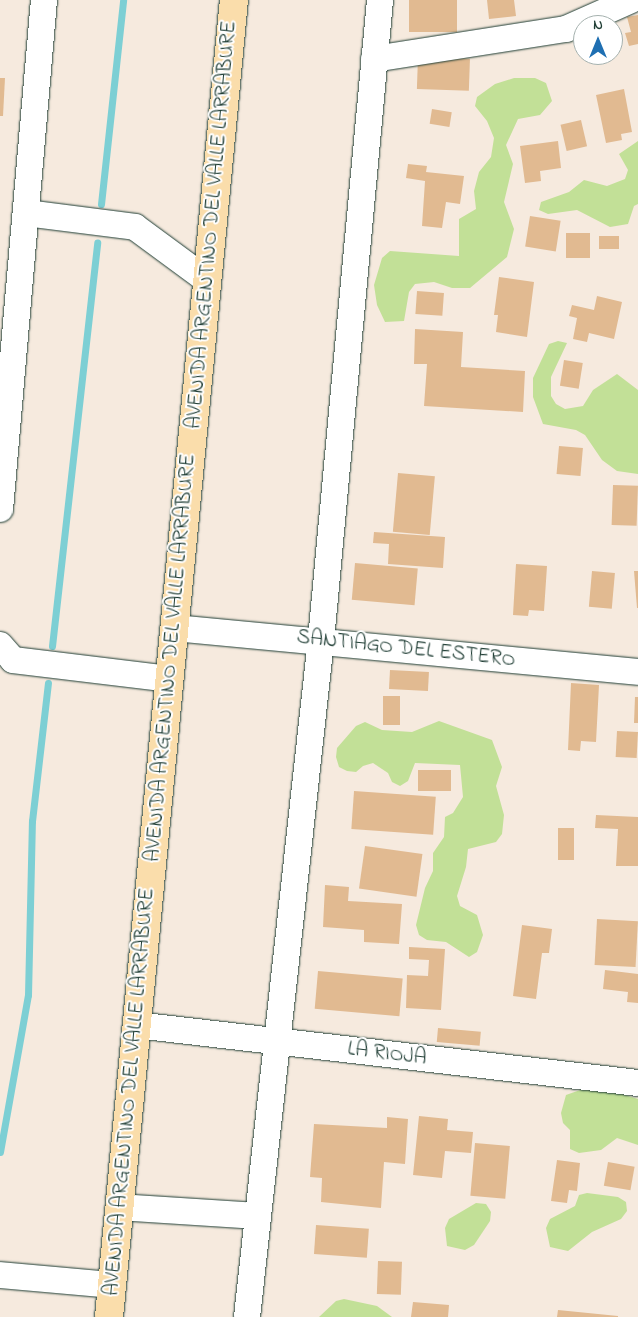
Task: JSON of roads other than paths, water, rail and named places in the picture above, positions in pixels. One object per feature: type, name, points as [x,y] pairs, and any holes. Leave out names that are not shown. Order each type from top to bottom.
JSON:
[{"type":"highway","name":"AVENIDA ARGENTINO DEL VALLE LARRABURE","points":[[109,1317],[234,0]]},
{"type":"street","points":[[0,509],[9,298],[26,213],[44,0]]},
{"type":"street","points":[[247,1317],[321,640],[380,0]]},
{"type":"street","points":[[374,59],[566,29],[631,0]]},
{"type":"street","points":[[26,213],[135,228],[207,280]]},
{"type":"street","name":"SANTIAGO DEL ESTERO","points":[[174,628],[321,640],[638,672]]},
{"type":"street","points":[[0,645],[13,660],[169,679]]},
{"type":"street","name":"LA RIOJA","points":[[136,1025],[638,1083]]},
{"type":"street","points":[[119,1207],[257,1216]]},
{"type":"street","points":[[0,1275],[112,1285]]},
{"type":"waterway","points":[[101,204],[123,0]]},
{"type":"waterway","points":[[52,646],[97,242]]},
{"type":"waterway","points":[[0,1152],[28,995],[32,821],[48,683]]}]
